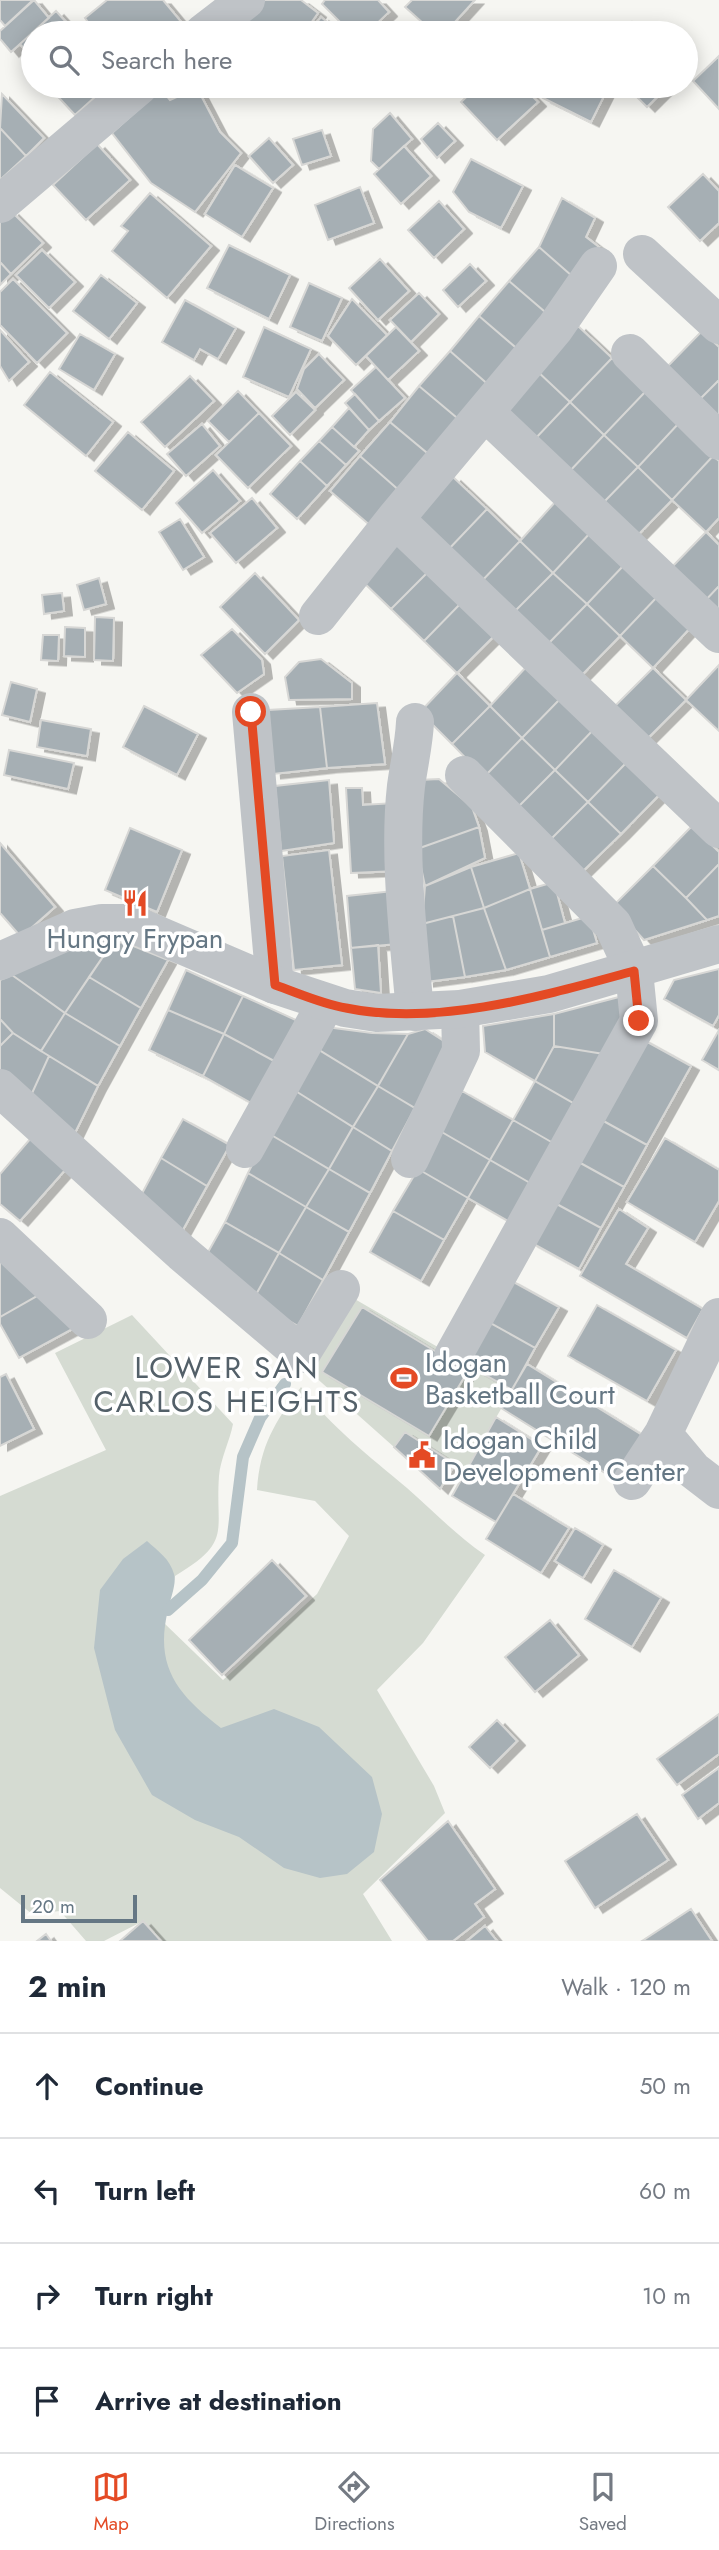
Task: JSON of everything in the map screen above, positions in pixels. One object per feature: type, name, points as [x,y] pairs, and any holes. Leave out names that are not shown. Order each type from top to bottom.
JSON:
[{"type":"street","points":[[219,21],[246,0]]},
{"type":"street","points":[[0,204],[125,98]]},
{"type":"street","points":[[642,254],[719,325]]},
{"type":"street","points":[[318,616],[395,519],[555,328],[598,266]]},
{"type":"street","points":[[630,353],[719,441]]},
{"type":"street","points":[[486,413],[719,634]]},
{"type":"street","points":[[395,519],[719,829]]},
{"type":"street","points":[[251,712],[275,985]]},
{"type":"street","points":[[415,722],[406,786],[405,845],[415,1012]]},
{"type":"street","points":[[453,1356],[639,1021],[634,971],[613,925],[464,775]]},
{"type":"street","points":[[0,961],[75,928],[102,923],[130,923],[275,985],[326,1003],[377,1013],[460,1009],[549,994],[719,944]]},
{"type":"street","points":[[245,1149],[326,1003]]},
{"type":"street","points":[[410,1159],[461,1051],[460,1009]]},
{"type":"street","points":[[0,1088],[182,1253],[301,1354],[341,1289]]},
{"type":"street","points":[[0,1237],[88,1320]]},
{"type":"street","points":[[632,1481],[663,1434],[719,1317]]},
{"type":"street","points":[[663,1434],[693,1470],[719,1490]]},
{"type":"shaded area","name":"Idogan Basketball Court","points":[[346,1294],[512,1390],[465,1471],[405,1432],[394,1447],[304,1367]]},
{"type":"shaded area","points":[[132,1315],[233,1424],[220,1470],[217,1534],[206,1554],[175,1576],[164,1623],[223,1680],[317,1594],[349,1536],[315,1501],[257,1490],[261,1460],[270,1435],[301,1387],[351,1441],[485,1555],[423,1643],[377,1690],[434,1786],[445,1813],[363,1894],[392,1941],[161,1941],[143,1921],[104,1941],[86,1941],[60,1911],[32,1914],[0,1888],[0,1496],[106,1450],[55,1353]]},
{"type":"shaded area","points":[[147,1541],[167,1560],[174,1574],[174,1587],[164,1630],[164,1648],[173,1678],[193,1704],[221,1728],[274,1709],[319,1727],[372,1777],[382,1814],[374,1852],[347,1874],[320,1878],[284,1868],[239,1837],[195,1820],[152,1795],[115,1730],[94,1648],[100,1590],[123,1559]]},
{"type":"building","points":[[0,0],[33,0],[5,26],[0,20]]},
{"type":"building","points":[[34,0],[49,18],[46,21],[21,21],[21,43],[11,52],[0,39],[0,31]]},
{"type":"building","points":[[107,0],[163,0],[180,21],[87,21],[85,18]]},
{"type":"building","points":[[265,0],[301,0],[318,13],[312,21],[240,21]]},
{"type":"building","points":[[325,0],[378,0],[389,12],[380,21],[339,21],[322,4]]},
{"type":"building","points":[[412,0],[475,0],[456,21],[421,21],[405,7]]},
{"type":"building","points":[[56,11],[65,21],[45,21]]},
{"type":"building","points":[[719,56],[719,109],[698,86],[698,76]]},
{"type":"building","points":[[2,94],[44,138],[26,156],[0,128]]},
{"type":"building","points":[[59,98],[94,98],[75,115]]},
{"type":"building","points":[[151,98],[202,98],[220,132],[241,153],[195,212],[151,183],[112,133]]},
{"type":"building","points":[[465,98],[534,98],[538,102],[497,140],[461,102]]},
{"type":"building","points":[[543,98],[603,98],[591,122]]},
{"type":"building","points":[[638,98],[656,98],[647,107]]},
{"type":"building","points":[[390,113],[412,139],[379,169],[371,161],[373,129]]},
{"type":"building","points":[[438,123],[455,141],[437,158],[421,139]]},
{"type":"building","points":[[0,128],[26,156],[0,180]]},
{"type":"building","points":[[322,130],[331,156],[302,165],[293,139]]},
{"type":"building","points":[[269,138],[293,165],[273,183],[249,156]]},
{"type":"building","points":[[97,144],[130,180],[86,220],[53,185]]},
{"type":"building","points":[[404,146],[431,176],[401,204],[374,174]]},
{"type":"building","points":[[471,159],[523,186],[501,228],[469,212],[453,192]]},
{"type":"building","points":[[235,165],[273,188],[242,237],[205,214]]},
{"type":"building","points":[[703,174],[719,191],[719,223],[700,241],[668,207]]},
{"type":"building","points":[[360,187],[374,223],[328,240],[315,205]]},
{"type":"building","points":[[150,193],[211,246],[167,298],[112,251],[128,231],[121,226]]},
{"type":"building","points":[[562,198],[595,218],[586,237],[599,247],[580,283],[539,247]]},
{"type":"building","points":[[439,201],[464,229],[434,258],[408,230]]},
{"type":"building","points":[[11,211],[43,243],[11,274],[0,262],[0,222]]},
{"type":"building","points":[[229,245],[290,275],[269,319],[207,288]]},
{"type":"building","points":[[539,247],[580,283],[551,317],[509,281]]},
{"type":"building","points":[[42,250],[75,282],[49,308],[16,275]]},
{"type":"building","points":[[380,259],[409,291],[378,320],[349,288]]},
{"type":"building","points":[[0,262],[11,274],[0,285]]},
{"type":"building","points":[[470,264],[486,281],[458,307],[443,290]]},
{"type":"building","points":[[101,275],[137,303],[109,339],[73,311]]},
{"type":"building","points":[[13,279],[67,333],[37,363],[0,325],[0,292]]},
{"type":"building","points":[[509,281],[551,317],[521,352],[479,316]]},
{"type":"building","points":[[309,283],[342,298],[322,341],[290,327]]},
{"type":"building","points":[[419,293],[439,314],[411,342],[390,320]]},
{"type":"building","points":[[352,299],[387,335],[356,365],[328,336]]},
{"type":"building","points":[[185,300],[236,328],[218,359],[200,349],[194,360],[162,342]]},
{"type":"building","points":[[479,316],[521,352],[491,387],[450,351]]},
{"type":"building","points":[[578,326],[612,358],[570,402],[536,370]]},
{"type":"building","points":[[264,327],[311,349],[289,397],[243,377]]},
{"type":"building","points":[[396,327],[419,351],[388,380],[366,356]]},
{"type":"building","points":[[0,330],[29,362],[9,381],[0,366]]},
{"type":"building","points":[[702,331],[719,347],[719,380],[698,401],[665,369]]},
{"type":"building","points":[[80,334],[115,354],[94,390],[59,369]]},
{"type":"building","points":[[450,351],[491,387],[462,422],[419,386]]},
{"type":"building","points":[[319,354],[344,380],[315,408],[297,389],[304,369]]},
{"type":"building","points":[[612,358],[646,391],[604,435],[570,402]]},
{"type":"building","points":[[376,367],[405,398],[379,421],[351,390]]},
{"type":"building","points":[[536,370],[570,402],[534,440],[500,408]]},
{"type":"building","points":[[50,372],[113,422],[86,456],[24,405]]},
{"type":"building","points":[[190,376],[214,401],[165,447],[141,422]]},
{"type":"building","points":[[719,380],[719,422],[698,401]]},
{"type":"building","points":[[419,386],[462,422],[432,457],[390,422]]},
{"type":"building","points":[[238,391],[259,413],[229,442],[208,421]]},
{"type":"building","points":[[646,391],[679,423],[638,467],[604,435]]},
{"type":"building","points":[[296,392],[315,410],[290,435],[272,416]]},
{"type":"building","points":[[355,394],[379,421],[369,430],[345,403]]},
{"type":"building","points":[[570,402],[604,435],[568,473],[534,440]]},
{"type":"building","points":[[349,408],[369,430],[354,447],[332,427]]},
{"type":"building","points":[[259,413],[291,446],[248,488],[216,455]]},
{"type":"building","points":[[390,422],[432,457],[401,492],[360,456]]},
{"type":"building","points":[[679,423],[713,456],[672,500],[638,467]]},
{"type":"building","points":[[202,424],[220,446],[186,476],[167,454]]},
{"type":"building","points":[[332,427],[359,451],[346,465],[319,441]]},
{"type":"building","points":[[128,432],[174,471],[142,510],[95,471]]},
{"type":"building","points":[[604,435],[638,467],[601,505],[568,473]]},
{"type":"building","points":[[319,441],[346,465],[327,486],[300,461]]},
{"type":"building","points":[[360,456],[401,492],[372,527],[330,491]]},
{"type":"building","points":[[713,456],[719,461],[719,518],[706,532],[672,500]]},
{"type":"building","points":[[300,461],[327,486],[297,519],[270,494]]},
{"type":"building","points":[[638,467],[672,500],[635,538],[601,505]]},
{"type":"building","points":[[213,470],[240,501],[202,533],[176,503]]},
{"type":"building","points":[[453,477],[487,509],[446,552],[412,520]]},
{"type":"building","points":[[252,498],[277,528],[236,563],[210,533]]},
{"type":"building","points":[[557,500],[591,532],[553,573],[520,541]]},
{"type":"building","points":[[487,509],[520,541],[479,584],[446,552]]},
{"type":"building","points":[[180,519],[204,557],[183,570],[159,532]]},
{"type":"building","points":[[591,532],[625,564],[587,604],[553,573]]},
{"type":"building","points":[[706,532],[719,545],[719,586],[703,603],[669,570]]},
{"type":"building","points":[[398,538],[431,569],[391,609],[359,578]]},
{"type":"building","points":[[520,541],[553,573],[511,615],[479,584]]},
{"type":"building","points":[[625,564],[658,596],[620,636],[587,604]]},
{"type":"building","points":[[431,569],[463,601],[424,641],[391,609]]},
{"type":"building","points":[[255,573],[299,620],[265,654],[220,607]]},
{"type":"building","points":[[553,573],[587,604],[545,647],[511,615]]},
{"type":"building","points":[[99,578],[106,604],[84,610],[77,585]]},
{"type":"building","points":[[719,586],[719,618],[703,603]]},
{"type":"building","points":[[62,593],[64,611],[44,614],[42,595]]},
{"type":"building","points":[[658,596],[691,627],[653,668],[620,636]]},
{"type":"building","points":[[463,601],[496,634],[457,673],[424,641]]},
{"type":"building","points":[[587,604],[620,636],[578,679],[545,647]]},
{"type":"building","points":[[95,617],[114,618],[113,661],[94,660]]},
{"type":"building","points":[[65,627],[85,628],[85,657],[64,656]]},
{"type":"building","points":[[232,629],[262,660],[264,674],[237,693],[201,655]]},
{"type":"building","points":[[43,635],[59,635],[58,661],[41,660]]},
{"type":"building","points":[[321,659],[352,683],[352,699],[289,700],[285,677],[299,662]]},
{"type":"building","points":[[528,665],[561,698],[522,738],[490,706]]},
{"type":"building","points":[[719,665],[719,731],[686,700]]},
{"type":"building","points":[[653,668],[686,700],[644,742],[611,710]]},
{"type":"building","points":[[457,673],[490,706],[452,744],[420,712]]},
{"type":"building","points":[[11,682],[37,689],[30,722],[2,715]]},
{"type":"building","points":[[561,698],[594,729],[555,770],[522,738]]},
{"type":"building","points":[[377,703],[385,764],[327,768],[320,707]]},
{"type":"building","points":[[144,706],[198,734],[177,775],[123,747]]},
{"type":"building","points":[[490,706],[522,738],[484,777],[452,744]]},
{"type":"building","points":[[320,707],[327,768],[273,774],[268,710]]},
{"type":"building","points":[[41,720],[91,729],[87,756],[37,747]]},
{"type":"building","points":[[594,729],[627,762],[588,802],[555,770]]},
{"type":"building","points":[[522,738],[555,770],[516,809],[484,777]]},
{"type":"building","points":[[9,750],[74,763],[68,789],[4,775]]},
{"type":"building","points":[[627,762],[660,794],[621,834],[588,802]]},
{"type":"building","points":[[555,770],[588,802],[549,841],[516,809]]},
{"type":"building","points":[[439,779],[472,807],[479,827],[417,849],[419,780]]},
{"type":"building","points":[[329,780],[334,843],[281,851],[275,786]]},
{"type":"building","points":[[346,788],[362,788],[363,805],[394,803],[398,871],[351,873]]},
{"type":"building","points":[[588,802],[621,834],[581,873],[549,841]]},
{"type":"building","points":[[692,826],[719,852],[719,864],[686,898],[653,866]]},
{"type":"building","points":[[479,827],[485,858],[425,886],[417,849]]},
{"type":"building","points":[[130,828],[182,850],[157,912],[105,890]]},
{"type":"building","points":[[0,843],[55,907],[21,937],[0,913]]},
{"type":"building","points":[[329,850],[342,965],[294,970],[282,856]]},
{"type":"building","points":[[519,853],[530,889],[484,908],[471,867]]},
{"type":"building","points":[[719,864],[719,916],[707,920],[686,898]]},
{"type":"building","points":[[653,866],[707,920],[644,940],[613,906]]},
{"type":"building","points":[[471,867],[484,908],[422,924],[425,886]]},
{"type":"building","points":[[554,882],[565,923],[542,930],[530,889]]},
{"type":"building","points":[[530,889],[550,957],[506,970],[484,908]]},
{"type":"building","points":[[393,891],[398,944],[351,948],[347,896]]},
{"type":"building","points":[[484,908],[506,970],[465,977],[453,916]]},
{"type":"building","points":[[453,916],[465,977],[426,982],[422,924]]},
{"type":"building","points":[[589,916],[597,943],[550,957],[542,930]]},
{"type":"building","points":[[86,937],[113,942],[65,1013],[12,975]]},
{"type":"building","points":[[113,942],[126,943],[168,960],[141,1008],[89,977]]},
{"type":"building","points":[[378,945],[381,993],[355,989],[351,948]]},
{"type":"building","points":[[719,969],[719,1015],[713,1026],[664,999],[674,980]]},
{"type":"building","points":[[186,970],[243,996],[224,1034],[168,1010]]},
{"type":"building","points":[[12,975],[65,1013],[41,1051],[13,1033],[0,1019],[0,980]]},
{"type":"building","points":[[89,977],[141,1008],[120,1046],[65,1013]]},
{"type":"building","points":[[243,996],[298,1021],[276,1062],[224,1034]]},
{"type":"building","points":[[619,997],[628,1022],[610,1055],[554,1046],[554,1014]]},
{"type":"building","points":[[168,1010],[224,1034],[203,1076],[149,1050]]},
{"type":"building","points":[[65,1013],[120,1046],[98,1086],[41,1051]]},
{"type":"building","points":[[554,1014],[554,1046],[535,1081],[485,1052],[483,1026]]},
{"type":"building","points":[[0,1019],[13,1033],[0,1046]]},
{"type":"building","points":[[326,1027],[408,1034],[378,1086],[316,1048]]},
{"type":"building","points":[[425,1029],[450,1045],[415,1108],[378,1086],[408,1034]]},
{"type":"building","points":[[719,1030],[719,1070],[702,1060]]},
{"type":"building","points":[[13,1033],[49,1056],[28,1102],[0,1076],[0,1046]]},
{"type":"building","points":[[224,1034],[276,1062],[253,1104],[203,1076]]},
{"type":"building","points":[[642,1039],[691,1066],[647,1145],[598,1118]]},
{"type":"building","points":[[554,1046],[610,1055],[582,1108],[535,1081]]},
{"type":"building","points":[[316,1048],[378,1086],[353,1127],[294,1090]]},
{"type":"building","points":[[49,1056],[98,1086],[71,1141],[28,1102]]},
{"type":"building","points":[[535,1081],[582,1108],[560,1147],[513,1120]]},
{"type":"building","points":[[378,1086],[415,1108],[392,1151],[353,1127]]},
{"type":"building","points":[[294,1090],[353,1127],[329,1169],[268,1133]]},
{"type":"building","points":[[462,1091],[513,1120],[490,1160],[440,1131]]},
{"type":"building","points":[[598,1118],[647,1145],[624,1187],[575,1160]]},
{"type":"building","points":[[183,1119],[230,1145],[207,1186],[161,1158]]},
{"type":"building","points":[[513,1120],[560,1147],[537,1187],[490,1160]]},
{"type":"building","points":[[353,1127],[392,1151],[370,1193],[329,1169]]},
{"type":"building","points":[[440,1131],[490,1160],[468,1198],[418,1169]]},
{"type":"building","points":[[268,1133],[329,1169],[306,1207],[248,1173]]},
{"type":"building","points":[[31,1138],[66,1169],[20,1221],[0,1204],[0,1174]]},
{"type":"building","points":[[665,1138],[719,1170],[719,1201],[695,1242],[627,1202]]},
{"type":"building","points":[[161,1158],[207,1186],[179,1237],[138,1201]]},
{"type":"building","points":[[490,1160],[537,1187],[515,1225],[468,1198]]},
{"type":"building","points":[[575,1160],[624,1187],[601,1228],[553,1202]]},
{"type":"building","points":[[329,1169],[370,1193],[349,1232],[306,1207]]},
{"type":"building","points":[[418,1169],[468,1198],[444,1240],[393,1211]]},
{"type":"building","points":[[248,1173],[306,1207],[279,1253],[225,1222]]},
{"type":"building","points":[[553,1202],[601,1228],[579,1269],[530,1242]]},
{"type":"building","points":[[306,1207],[349,1232],[323,1280],[279,1253]]},
{"type":"building","points":[[619,1209],[648,1228],[626,1264],[703,1309],[687,1338],[580,1276]]},
{"type":"building","points":[[393,1211],[444,1240],[421,1281],[370,1252]]},
{"type":"building","points":[[225,1222],[279,1253],[253,1300],[203,1261]]},
{"type":"building","points":[[279,1253],[323,1280],[298,1326],[253,1300]]},
{"type":"building","points":[[0,1255],[44,1292],[0,1317]]},
{"type":"building","points":[[510,1280],[559,1307],[535,1348],[487,1321]]},
{"type":"building","points":[[44,1292],[78,1326],[19,1358],[0,1324],[0,1317]]},
{"type":"building","points":[[597,1305],[676,1350],[647,1401],[568,1356]]},
{"type":"building","points":[[362,1307],[468,1371],[429,1436],[322,1372]]},
{"type":"building","points":[[487,1321],[535,1348],[512,1390],[464,1363]]},
{"type":"building","points":[[527,1364],[642,1435],[615,1479],[501,1408]]},
{"type":"building","points":[[6,1374],[34,1429],[0,1446],[0,1377]]},
{"type":"building","points":[[496,1417],[542,1446],[496,1522],[452,1496]]},
{"type":"building","name":"Idogan Child Development Center","points":[[405,1432],[455,1464],[440,1489],[394,1447]]},
{"type":"building","points":[[513,1494],[569,1528],[541,1573],[486,1539]]},
{"type":"building","points":[[575,1528],[603,1545],[583,1578],[555,1561]]},
{"type":"building","points":[[272,1560],[306,1596],[222,1675],[189,1640]]},
{"type":"building","points":[[614,1570],[661,1598],[632,1647],[585,1619]]},
{"type":"building","points":[[550,1620],[579,1655],[535,1692],[505,1657]]},
{"type":"building","points":[[719,1714],[719,1754],[677,1785],[657,1759]]},
{"type":"building","points":[[497,1720],[517,1741],[490,1768],[469,1747]]},
{"type":"building","points":[[719,1768],[719,1803],[698,1819],[682,1795]]},
{"type":"building","points":[[637,1814],[668,1860],[595,1908],[565,1861]]},
{"type":"building","points":[[448,1821],[495,1889],[475,1904],[484,1917],[453,1941],[428,1941],[380,1880]]},
{"type":"building","points":[[691,1909],[712,1941],[642,1941]]},
{"type":"building","points":[[143,1921],[161,1941],[120,1941]]},
{"type":"building","points":[[485,1926],[497,1941],[467,1941]]},
{"type":"building","points":[[46,1934],[51,1941],[37,1941]]},
{"type":"waterway","points":[[168,1610],[202,1580],[232,1543],[243,1457],[260,1418],[285,1384]]},
{"type":"place","name":"Hungry Frypan","points":[[135,903]]},
{"type":"place","name":"Idogan Basketball Court","points":[[404,1378]]},
{"type":"place","name":"Idogan Child Development Center","points":[[422,1455]]},
{"type":"district","name":"LOWER SAN CARLOS HEIGHTS","points":[[227,1384]]},
{"type":"route","points":[[251,712],[275,985],[345,1008],[377,1013],[415,1012],[460,1009],[549,994],[634,971],[639,1021]]}]
